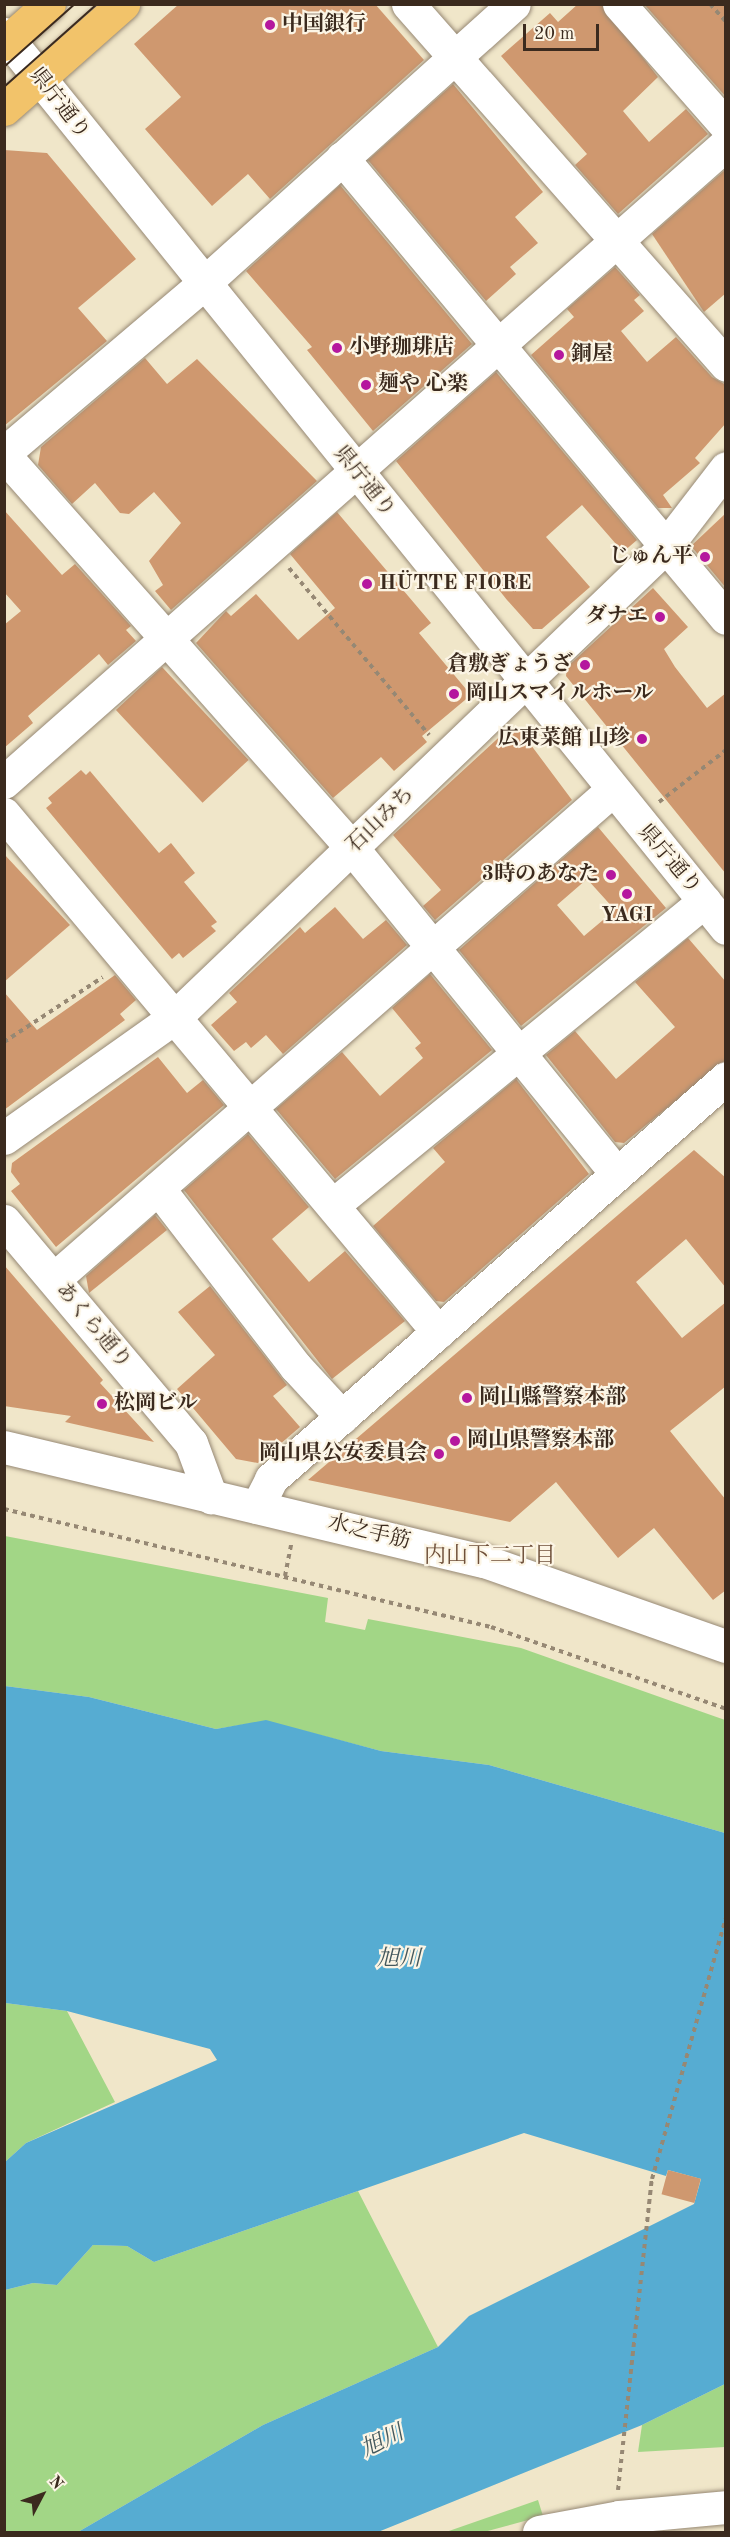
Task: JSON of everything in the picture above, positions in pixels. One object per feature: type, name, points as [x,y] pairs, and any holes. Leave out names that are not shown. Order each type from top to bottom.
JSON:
[{"type":"main road","points":[[6,39],[49,4]]},
{"type":"main road","points":[[4,109],[123,4]]},
{"type":"street","points":[[408,4],[726,365]]},
{"type":"street","points":[[514,4],[203,284],[4,454],[164,639],[352,848],[617,1174]]},
{"type":"street","points":[[619,4],[726,126]]},
{"type":"street","name":"県庁通り","points":[[6,39],[635,821],[726,928]]},
{"type":"street","points":[[4,782],[164,639],[357,473],[726,144]]},
{"type":"street","points":[[342,158],[726,618]]},
{"type":"street","name":"石山みち","points":[[4,1138],[175,1017],[666,546],[726,468]]},
{"type":"street","points":[[54,1279],[611,791]]},
{"type":"street","points":[[4,814],[252,1106],[438,1332]]},
{"type":"street","points":[[333,1205],[704,901]]},
{"type":"street","points":[[257,1506],[271,1479],[726,1078]]},
{"type":"street","points":[[158,1188],[296,1367],[342,1416]]},
{"type":"street","name":"あくら通り","points":[[4,1221],[191,1443],[211,1497]]},
{"type":"street","name":"水之手筋","points":[[4,1447],[484,1561],[726,1646]]},
{"type":"street","points":[[539,2532],[574,2529],[618,2507],[726,2507]]},
{"type":"path","points":[[710,4],[726,22]]},
{"type":"path","points":[[272,547],[435,743]]},
{"type":"path","points":[[635,821],[726,750]]},
{"type":"path","points":[[4,1042],[128,960]]},
{"type":"path","points":[[4,1509],[491,1627],[726,1709]]},
{"type":"path","points":[[285,1576],[290,1550]]},
{"type":"path","points":[[618,2507],[652,2179],[726,1918]]},
{"type":"green space","points":[[5,1536],[328,1598],[325,1622],[365,1630],[368,1619],[521,1648],[725,1720],[725,1833],[489,1765],[381,1751],[266,1721],[216,1729],[89,1697],[5,1686]]},
{"type":"green space","points":[[5,2003],[67,2011],[115,2102],[26,2143],[5,2162]]},
{"type":"green space","points":[[358,2191],[438,2347],[263,2425],[78,2532],[5,2532],[5,2290],[33,2283],[57,2285],[93,2245],[127,2246],[154,2262]]},
{"type":"green space","points":[[725,2384],[725,2447],[638,2452],[642,2425]]},
{"type":"green space","points":[[538,2500],[543,2516],[484,2532],[446,2532]]},
{"type":"water","name":"旭川","points":[[5,1686],[89,1697],[216,1729],[266,1720],[381,1751],[489,1765],[725,1833],[725,2384],[642,2425],[378,2532],[78,2532],[263,2425],[438,2347],[469,2316],[694,2204],[701,2179],[668,2170],[666,2176],[524,2133],[154,2262],[127,2246],[93,2245],[57,2285],[33,2283],[5,2290],[5,2162],[26,2143],[217,2060],[210,2049],[67,2011],[5,2003]]},
{"type":"building","points":[[179,4],[375,4],[424,60],[270,199],[248,174],[212,206],[145,129],[181,97],[134,44]]},
{"type":"building","points":[[578,4],[601,4],[658,77],[623,111],[649,142],[686,109],[708,134],[618,214],[575,165],[587,154],[501,56],[550,13],[558,22]]},
{"type":"building","points":[[644,4],[726,4],[726,97]]},
{"type":"building","points":[[453,84],[543,192],[515,217],[538,243],[510,267],[516,274],[486,301],[368,160]]},
{"type":"building","points":[[4,150],[47,153],[136,259],[78,308],[107,341],[4,426]]},
{"type":"building","points":[[726,169],[726,293],[704,312],[652,234]]},
{"type":"building","points":[[340,185],[472,344],[373,431],[307,350],[312,347],[246,271]]},
{"type":"building","points":[[615,267],[640,295],[634,300],[644,311],[621,331],[647,362],[676,337],[712,377],[726,385],[726,423],[695,458],[700,463],[663,495],[672,508],[658,508],[531,355],[574,317],[567,309]]},
{"type":"building","points":[[145,358],[167,384],[197,359],[317,481],[171,610],[155,591],[163,585],[149,561],[181,523],[154,492],[129,514],[120,513],[95,483],[72,504],[38,465],[41,447]]},
{"type":"building","points":[[496,372],[637,540],[623,552],[582,505],[546,537],[590,587],[542,629],[533,629],[507,600],[396,461]]},
{"type":"building","points":[[4,510],[62,575],[75,564],[131,626],[126,630],[136,641],[108,665],[99,654],[28,716],[33,723],[4,748],[4,625],[21,611],[4,592]]},
{"type":"building","points":[[337,512],[431,623],[419,633],[471,695],[422,736],[427,742],[394,771],[381,757],[333,798],[196,643],[226,611],[231,616],[256,594],[298,640],[335,608],[290,554]]},
{"type":"building","points":[[726,513],[726,588],[691,546]]},
{"type":"building","points":[[653,588],[688,627],[664,649],[675,667],[707,708],[726,693],[726,874],[566,676],[567,667]]},
{"type":"building","points":[[162,667],[249,760],[203,803],[116,710]]},
{"type":"building","points":[[508,729],[519,729],[572,800],[435,920],[423,906],[441,890],[393,835]]},
{"type":"building","points":[[81,770],[86,775],[90,771],[159,853],[171,843],[195,873],[184,882],[217,922],[211,926],[216,931],[183,958],[179,953],[172,959],[46,808],[52,803],[48,798]]},
{"type":"building","points":[[598,827],[666,908],[521,1026],[459,950]],"holes":[[[587,879],[615,910],[584,936],[557,905]]]},
{"type":"building","points":[[4,854],[70,925],[4,982]]},
{"type":"building","points":[[335,907],[363,939],[386,920],[407,945],[283,1054],[266,1035],[251,1048],[246,1042],[234,1051],[211,1025],[237,1002],[229,993],[300,927],[305,933]]},
{"type":"building","points":[[688,938],[726,982],[726,1060],[624,1143],[615,1142],[546,1055],[575,1031],[616,1079],[675,1027],[635,982]]},
{"type":"building","points":[[430,974],[492,1050],[335,1179],[276,1109],[342,1052],[380,1096],[423,1058],[415,1048],[421,1043],[392,1008]]},
{"type":"building","points":[[115,975],[136,1000],[120,1014],[125,1020],[4,1110],[4,992],[37,1030]]},
{"type":"building","points":[[158,1057],[187,1093],[203,1080],[224,1105],[56,1247],[11,1191],[20,1184],[11,1172],[12,1163]]},
{"type":"building","points":[[516,1079],[589,1174],[444,1302],[436,1301],[373,1226],[445,1162],[433,1148]]},
{"type":"building","points":[[248,1134],[309,1207],[272,1239],[309,1282],[345,1251],[405,1321],[332,1379],[184,1190]]},
{"type":"building","points":[[694,1150],[726,1178],[726,1288],[686,1239],[636,1282],[682,1338],[726,1302],[726,1386],[670,1431],[726,1500],[726,1590],[713,1600],[654,1528],[618,1558],[556,1482],[510,1522],[308,1480]]},
{"type":"building","points":[[155,1215],[167,1230],[89,1293],[86,1276]]},
{"type":"building","points":[[4,1265],[103,1380],[100,1383],[154,1442],[65,1422],[71,1416],[4,1406]]},
{"type":"building","points":[[210,1286],[287,1385],[273,1396],[300,1427],[258,1463],[236,1459],[177,1389],[215,1355],[178,1312]]},
{"type":"building","points":[[668,2170],[701,2179],[694,2203],[662,2194]]},
{"type":"tram line","points":[[4,67],[75,4]]},
{"type":"tram line","points":[[4,87],[97,4]]},
{"type":"place","name":"中国銀行","points":[[270,25]]},
{"type":"place","name":"小野珈琲店","points":[[337,348]]},
{"type":"place","name":"銅屋","points":[[559,355]]},
{"type":"place","name":"麺や 心楽","points":[[366,385]]},
{"type":"place","name":"じゅん平","points":[[705,557]]},
{"type":"place","name":"HÜTTE FIORE","points":[[367,584]]},
{"type":"place","name":"ダナエ","points":[[660,617]]},
{"type":"place","name":"倉敷ぎょうざ","points":[[585,665]]},
{"type":"place","name":"岡山スマイルホール","points":[[454,694]]},
{"type":"place","name":"広東菜館 山珍","points":[[642,739]]},
{"type":"place","name":"3時のあなた","points":[[611,875]]},
{"type":"place","name":"YAGI","points":[[627,894]]},
{"type":"place","name":"岡山縣警察本部","points":[[467,1398]]},
{"type":"place","name":"松岡ビル","points":[[102,1404]]},
{"type":"place","name":"岡山県警察本部","points":[[455,1441]]},
{"type":"place","name":"岡山県公安委員会","points":[[439,1454]]},
{"type":"district","name":"内山下二丁目","points":[[490,1557]]}]
